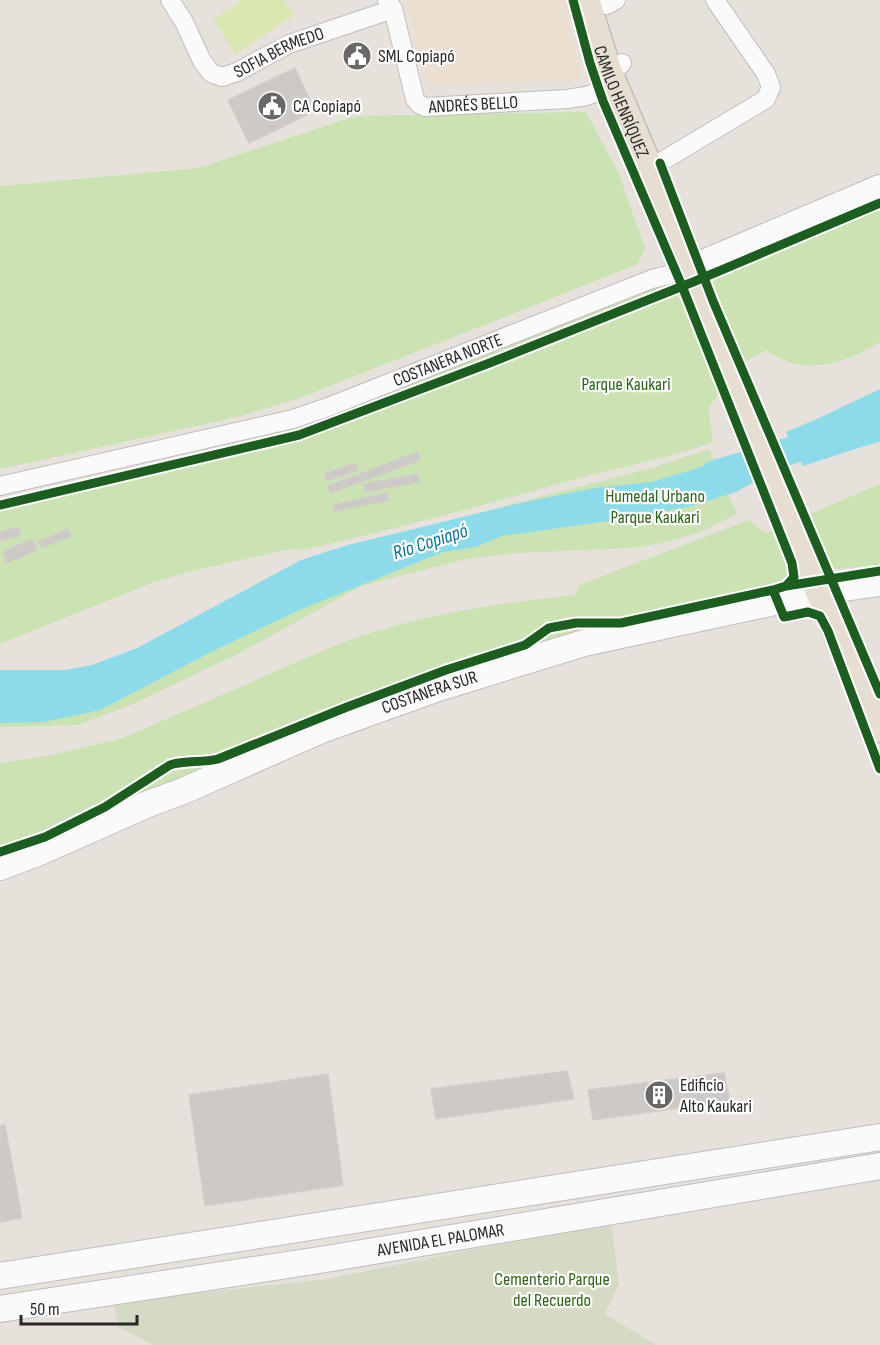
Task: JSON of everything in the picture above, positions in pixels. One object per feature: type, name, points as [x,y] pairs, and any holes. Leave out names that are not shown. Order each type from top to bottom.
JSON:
[{"type":"main road","name":"CAMILO HENRÍQUEZ","points":[[600,1],[615,70],[687,270],[731,370],[880,740]]},
{"type":"main road","name":"CAMILO HENRÍQUEZ","points":[[852,668],[880,728]]},
{"type":"street","name":"SOFIA BERMEDO","points":[[170,0],[184,22],[202,61],[211,73],[222,77],[237,72],[289,44],[390,5]]},
{"type":"street","points":[[649,169],[766,99],[771,87],[766,74],[715,0]]},
{"type":"street","name":"ANDRÉS BELLO","points":[[390,5],[416,99],[425,107],[586,96],[600,91],[615,70]]},
{"type":"street","name":"COSTANERA NORTE","points":[[0,486],[293,419],[652,279],[687,270],[880,188]]},
{"type":"street","name":"COSTANERA SUR","points":[[0,867],[183,791],[321,730],[438,688],[584,643],[820,592],[880,583]]},
{"type":"street","name":"AVENIDA EL PALOMAR","points":[[0,1276],[880,1137]]},
{"type":"street","points":[[811,1177],[812,1147]]},
{"type":"street","name":"AVENIDA EL PALOMAR","points":[[0,1309],[326,1259],[880,1166]]},
{"type":"street","points":[[141,1287],[148,1267],[164,1249]]},
{"type":"shaded area","points":[[406,0],[565,0],[581,80],[426,85]]},
{"type":"green space","points":[[243,0],[284,0],[294,15],[236,54],[213,20]]},
{"type":"green space","points":[[586,112],[619,174],[645,248],[638,264],[297,399],[233,418],[0,469],[0,186],[198,168],[356,116]]},
{"type":"green space","points":[[880,199],[880,342],[853,356],[824,364],[794,363],[766,350],[745,362],[708,271]]},
{"type":"green space","name":"Parque Kaukari","points":[[657,286],[671,288],[677,291],[682,298],[719,394],[708,408],[713,442],[661,458],[366,535],[192,571],[154,582],[0,644],[0,499],[193,455],[307,422]]},
{"type":"green space","name":"Humedal Urbano Parque Kaukari","points":[[709,449],[737,514],[700,532],[663,543],[631,548],[520,553],[466,559],[361,586],[238,654],[133,704],[78,725],[0,727],[0,671],[61,675],[143,650],[383,538],[655,467]]},
{"type":"green space","points":[[880,484],[880,565],[838,569],[831,567],[810,514]]},
{"type":"green space","points":[[749,520],[765,533],[775,530],[790,574],[785,583],[612,627],[0,860],[0,763],[47,756],[123,738],[336,645],[395,626],[454,612],[576,595],[579,585]]},
{"type":"green space","name":"Cementerio Parque del Recuerdo","points":[[611,1221],[619,1284],[605,1314],[656,1345],[153,1345],[118,1327],[114,1302],[327,1279]]},
{"type":"water","points":[[880,389],[880,441],[803,466],[786,432]]},
{"type":"water","name":"Humedal Urbano Parque Kaukari","points":[[743,454],[754,482],[736,492],[692,506],[622,519],[502,536],[476,547],[443,552],[297,611],[211,652],[100,710],[44,722],[0,723],[0,670],[65,670],[92,665],[137,648],[301,560],[348,545],[516,504],[594,488],[652,482]]},
{"type":"building","name":"CA Copiapó","points":[[295,68],[315,111],[249,143],[228,100]]},
{"type":"building","points":[[417,452],[420,460],[331,493],[328,486]]},
{"type":"building","points":[[356,463],[358,470],[327,481],[324,474]]},
{"type":"building","points":[[418,474],[419,482],[365,492],[363,484]]},
{"type":"building","points":[[387,493],[388,501],[334,511],[333,505]]},
{"type":"building","points":[[19,527],[21,535],[0,541],[0,532]]},
{"type":"building","points":[[68,529],[71,536],[42,548],[39,541]]},
{"type":"building","points":[[32,539],[37,550],[7,563],[3,552]]},
{"type":"building","points":[[567,1071],[574,1099],[436,1119],[431,1089]]},
{"type":"building","name":"Edificio Alto Kaukari","points":[[724,1073],[730,1101],[593,1120],[588,1090]]},
{"type":"building","points":[[328,1074],[343,1185],[205,1206],[189,1095]]},
{"type":"building","points":[[5,1125],[22,1218],[0,1222],[0,1126]]},
{"type":"waterway","name":"Río Copiapó","points":[[714,474],[816,443],[880,428]]},
{"type":"cycle path","points":[[573,0],[603,101],[682,286],[792,563],[794,577],[786,586],[773,590],[784,617],[808,612],[820,616],[828,631],[880,769]]},
{"type":"cycle path","points":[[660,163],[713,301],[880,694]]},
{"type":"cycle path","points":[[0,505],[299,435],[487,364],[693,282],[880,203]]},
{"type":"cycle path","points":[[786,586],[880,571]]},
{"type":"cycle path","points":[[0,852],[45,837],[105,807],[170,765],[218,759],[446,670],[525,645],[549,628],[576,623],[621,623],[773,590]]},
{"type":"place","name":"SML Copiapó","points":[[357,56]]},
{"type":"place","name":"CA Copiapó","points":[[272,106]]},
{"type":"place","name":"Edificio Alto Kaukari","points":[[659,1095]]}]
